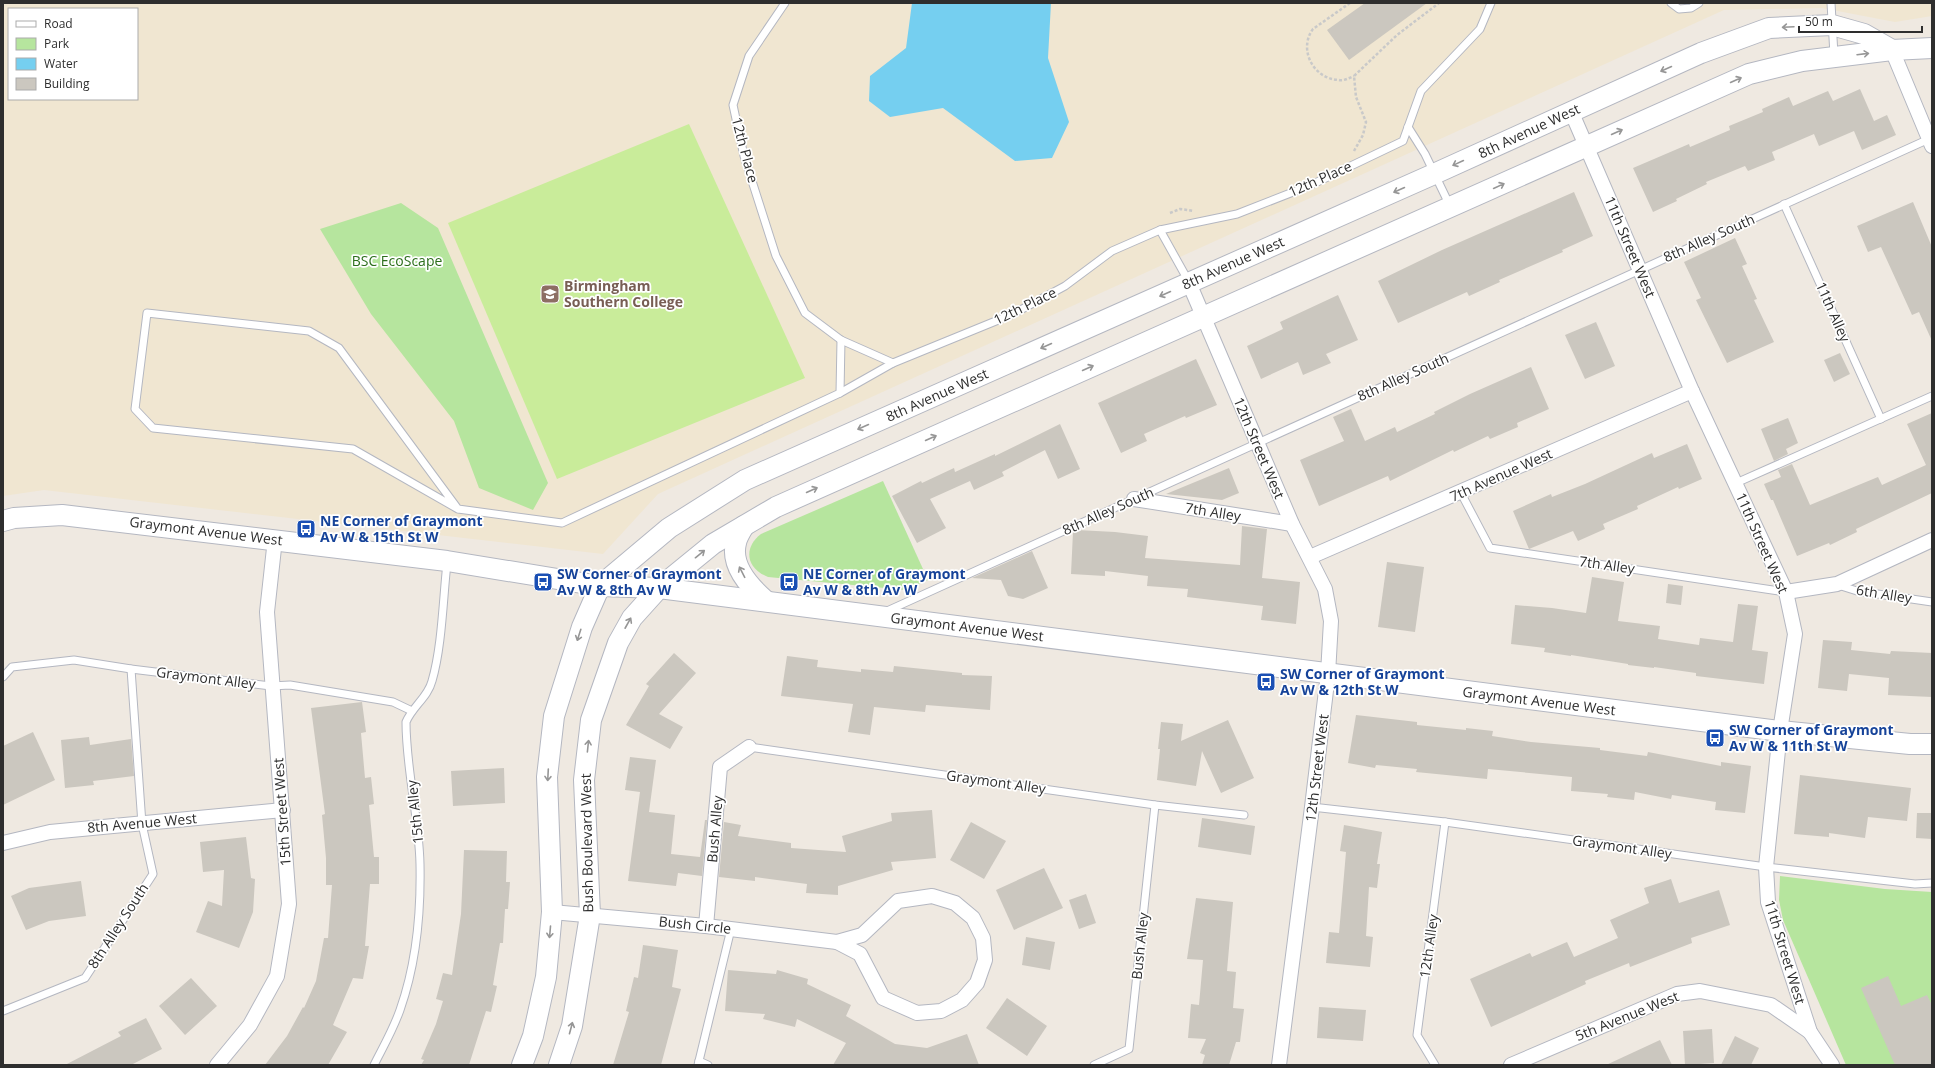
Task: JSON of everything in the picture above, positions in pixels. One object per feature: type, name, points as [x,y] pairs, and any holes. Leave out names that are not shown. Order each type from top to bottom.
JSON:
[{"type":"main road","name":"8th Avenue West","points":[[600,586],[669,528],[744,480],[1434,174],[1701,53],[1769,28],[1832,25],[1864,34],[1892,50]]},
{"type":"main road","points":[[659,588],[713,544],[776,506],[1749,74],[1802,61],[1892,50],[1932,48]]},
{"type":"main road","name":"Graymont Avenue West","points":[[3,520],[62,515],[275,539],[447,561],[600,586],[659,588],[766,601],[1780,732],[1910,744],[1932,744]]},
{"type":"main road","points":[[744,526],[736,543],[735,555],[739,569],[750,587],[766,601]]},
{"type":"main road","points":[[522,1065],[533,1036],[546,977],[552,912],[547,777],[554,716],[582,626],[600,586]]},
{"type":"main road","name":"Bush Boulevard West","points":[[559,1065],[572,1026],[590,914],[584,780],[590,720],[618,643],[632,618],[659,588]]},
{"type":"street","points":[[1892,50],[1930,142]]},
{"type":"street","name":"11th Street West","points":[[1571,111],[1692,391],[1786,592],[1794,634],[1780,732],[1766,867],[1768,902],[1810,1032],[1832,1065]]},
{"type":"street","name":"12th Street West","points":[[1189,283],[1292,524],[1310,557],[1325,590],[1332,621],[1328,674],[1279,1065]]},
{"type":"street","name":"7th Avenue West","points":[[1310,557],[1461,493],[1692,391]]},
{"type":"street","name":"7th Alley","points":[[1134,499],[1292,524]]},
{"type":"street","name":"15th Street West","points":[[217,1065],[250,1026],[277,976],[289,904],[283,810],[271,686],[267,612],[275,539]]},
{"type":"street","points":[[1786,592],[1837,584],[1932,540]]},
{"type":"street","name":"Bush Alley","points":[[706,926],[720,766],[749,747]]},
{"type":"street","name":"8th Avenue West","points":[[3,843],[50,832],[283,810]]},
{"type":"street","name":"Bush Circle","points":[[552,912],[590,914],[706,926],[837,942],[860,954],[884,998],[917,1013],[941,1011],[962,1000],[978,983],[985,960],[983,938],[973,918],[955,903],[932,896],[898,901],[862,935],[837,942]]},
{"type":"street","name":"5th Avenue West","points":[[1511,1065],[1677,994],[1700,991],[1771,1006],[1810,1032]]},
{"type":"lane","name":"12th Place","points":[[785,3],[750,56],[733,105],[744,156],[776,256],[805,313],[841,340],[893,363],[1014,314],[1065,286],[1112,252],[1160,230],[1237,214],[1311,185],[1403,141],[1422,91],[1480,29],[1491,3]]},
{"type":"lane","points":[[1671,3],[1679,9],[1691,8],[1699,3]]},
{"type":"lane","points":[[1831,3],[1834,57]]},
{"type":"lane","points":[[1408,127],[1425,154],[1450,208]]},
{"type":"lane","name":"8th Alley South","points":[[877,616],[1784,204],[1930,142]]},
{"type":"lane","name":"11th Alley","points":[[1784,204],[1881,419]]},
{"type":"lane","points":[[1160,230],[1189,283]]},
{"type":"lane","points":[[458,509],[339,348],[309,331],[147,314],[135,409],[153,428],[353,449],[458,509],[562,524],[840,393],[893,363]]},
{"type":"lane","points":[[840,393],[841,340]]},
{"type":"lane","points":[[1736,483],[1932,396]]},
{"type":"lane","name":"7th Alley","points":[[1461,493],[1490,548],[1786,592]]},
{"type":"lane","name":"15th Alley","points":[[374,1065],[391,1033],[400,1010],[411,966],[418,923],[420,864],[406,722],[432,683],[436,661],[447,561]]},
{"type":"lane","name":"6th Alley","points":[[1837,584],[1857,591],[1932,602]]},
{"type":"lane","name":"Graymont Alley","points":[[3,677],[12,667],[74,660],[131,669],[271,686],[290,685],[394,702],[412,711]]},
{"type":"lane","name":"8th Alley South","points":[[3,1011],[85,978],[153,874],[142,824],[131,669]]},
{"type":"lane","name":"Graymont Alley","points":[[749,747],[1156,805],[1244,815]]},
{"type":"lane","name":"Bush Alley","points":[[1094,1065],[1129,1049],[1156,805]]},
{"type":"lane","name":"Graymont Alley","points":[[1312,807],[1445,822],[1766,867],[1915,884],[1932,883]]},
{"type":"lane","name":"12th Alley","points":[[1435,1065],[1417,1035],[1445,822]]},
{"type":"lane","points":[[708,1065],[699,1063],[731,929]]},
{"type":"path","points":[[1350,3],[1313,29],[1309,35],[1306,51],[1309,60],[1327,78],[1340,80],[1354,76],[1397,35],[1439,3]]},
{"type":"path","points":[[1353,153],[1364,135],[1366,122],[1356,97],[1354,76]]},
{"type":"path","points":[[1170,213],[1180,209],[1196,211]]},
{"type":"shaded area","name":"Birmingham Southern College","points":[[3,3],[1932,3],[1932,16],[1895,22],[1822,8],[1724,10],[658,494],[603,554],[44,490],[3,496]]},
{"type":"green space","points":[[689,124],[805,378],[557,479],[448,223]]},
{"type":"green space","name":"BSC EcoScape","points":[[401,203],[438,228],[548,483],[533,510],[479,488],[454,421],[371,314],[320,229]]},
{"type":"green space","points":[[883,481],[928,580],[906,590],[768,577],[761,573],[751,563],[751,545],[761,534]]},
{"type":"green space","points":[[1780,876],[1885,889],[1932,892],[1932,1065],[1846,1065],[1783,920],[1779,900]]},
{"type":"water","points":[[912,3],[1051,3],[1048,58],[1069,122],[1052,158],[1015,161],[943,108],[890,117],[869,101],[870,76],[906,48]]},
{"type":"building","points":[[1365,3],[1427,3],[1349,60],[1327,30]]},
{"type":"building","points":[[1860,89],[1874,121],[1887,115],[1896,135],[1862,150],[1854,131],[1819,146],[1814,134],[1772,152],[1775,160],[1748,171],[1745,166],[1706,182],[1707,184],[1676,199],[1677,201],[1653,212],[1633,168],[1689,144],[1690,147],[1730,130],[1729,126],[1763,112],[1762,109],[1789,97],[1793,106],[1828,91],[1833,101]]},
{"type":"building","points":[[1574,192],[1593,236],[1562,250],[1563,252],[1499,280],[1500,282],[1469,296],[1467,292],[1398,323],[1378,281],[1442,250]]},
{"type":"building","points":[[1913,202],[1932,247],[1932,341],[1919,312],[1912,315],[1881,247],[1868,252],[1857,226]]},
{"type":"building","points":[[1735,238],[1747,264],[1742,266],[1757,299],[1754,300],[1774,342],[1727,363],[1696,300],[1701,298],[1684,262]]},
{"type":"building","points":[[1338,295],[1358,340],[1326,354],[1331,363],[1303,375],[1298,362],[1261,379],[1247,346],[1283,329],[1280,322]]},
{"type":"building","points":[[1596,322],[1615,366],[1585,379],[1565,335]]},
{"type":"building","points":[[1840,353],[1850,374],[1834,382],[1824,360]]},
{"type":"building","points":[[1196,359],[1217,405],[1186,418],[1185,416],[1144,434],[1147,441],[1121,453],[1098,403]]},
{"type":"building","points":[[1531,367],[1549,409],[1517,423],[1518,427],[1490,439],[1488,436],[1454,452],[1453,450],[1390,481],[1388,476],[1319,506],[1300,460],[1344,441],[1333,417],[1351,409],[1365,441],[1395,427],[1397,432],[1435,414],[1434,412],[1470,394]]},
{"type":"building","points":[[1932,413],[1932,493],[1856,529],[1857,532],[1830,545],[1829,543],[1797,556],[1773,500],[1771,500],[1764,484],[1781,477],[1778,470],[1792,464],[1810,505],[1878,477],[1882,485],[1926,465],[1907,424]]},
{"type":"building","points":[[1788,418],[1798,443],[1786,449],[1788,454],[1774,461],[1761,429]]},
{"type":"building","points":[[1060,424],[1080,469],[1058,479],[1045,450],[1002,472],[1004,476],[974,490],[970,481],[930,499],[946,528],[917,543],[892,496],[921,481],[922,483],[954,468],[955,472],[995,454],[995,456]]},
{"type":"building","points":[[1687,444],[1702,479],[1679,489],[1678,487],[1637,506],[1638,509],[1603,524],[1605,529],[1578,541],[1573,531],[1529,549],[1513,511],[1551,494],[1552,497],[1585,484],[1652,453],[1654,458]]},
{"type":"building","points":[[1229,468],[1239,493],[1222,500],[1166,494]]},
{"type":"building","points":[[1242,526],[1267,529],[1262,578],[1300,582],[1296,624],[1261,620],[1263,606],[1187,597],[1188,589],[1147,586],[1148,576],[1105,571],[1105,576],[1071,574],[1073,532],[1077,530],[1115,532],[1148,536],[1145,558],[1240,565]]},
{"type":"building","points":[[1032,551],[1048,588],[1023,599],[1008,596],[1001,580],[972,578]]},
{"type":"building","points":[[1387,562],[1424,567],[1415,632],[1378,627]]},
{"type":"building","points":[[1592,577],[1624,582],[1618,621],[1660,626],[1658,639],[1699,645],[1700,638],[1733,642],[1738,604],[1758,606],[1752,650],[1768,652],[1764,684],[1696,676],[1696,673],[1628,665],[1544,652],[1545,648],[1511,644],[1515,605],[1586,613]]},
{"type":"building","points":[[1668,584],[1683,586],[1681,605],[1666,603]]},
{"type":"building","points":[[1823,640],[1852,642],[1851,650],[1890,654],[1891,651],[1932,653],[1932,697],[1888,695],[1889,678],[1849,674],[1847,691],[1818,688]]},
{"type":"building","points":[[674,653],[696,673],[659,714],[683,727],[670,749],[626,725],[649,686],[646,684]]},
{"type":"building","points":[[787,656],[818,660],[817,667],[861,672],[861,669],[893,672],[894,666],[962,673],[962,675],[992,676],[990,710],[926,705],[925,712],[874,707],[870,735],[848,732],[853,704],[781,696]]},
{"type":"building","points":[[362,702],[366,732],[361,733],[365,778],[371,777],[374,804],[369,805],[374,857],[379,857],[379,884],[370,884],[365,946],[369,946],[363,979],[353,978],[333,1025],[347,1032],[328,1065],[265,1065],[287,1036],[303,1007],[304,1008],[316,981],[324,938],[328,938],[332,885],[326,885],[326,858],[322,815],[325,814],[311,708]]},
{"type":"building","points":[[1356,715],[1417,722],[1417,725],[1493,731],[1492,736],[1531,742],[1600,748],[1600,750],[1647,756],[1648,752],[1721,766],[1721,762],[1751,766],[1745,813],[1715,810],[1716,802],[1672,795],[1671,799],[1635,792],[1634,800],[1607,797],[1608,794],[1571,791],[1572,777],[1488,769],[1487,779],[1416,772],[1417,769],[1376,765],[1375,768],[1348,763]]},
{"type":"building","points":[[1228,720],[1254,778],[1221,793],[1202,751],[1196,786],[1157,780],[1161,722],[1183,724],[1181,741]]},
{"type":"building","points":[[33,732],[55,780],[3,805],[3,746]]},
{"type":"building","points":[[89,737],[90,745],[131,739],[134,776],[93,781],[94,785],[65,788],[61,740]]},
{"type":"building","points":[[630,757],[656,760],[649,812],[675,815],[671,854],[700,857],[705,820],[707,820],[702,876],[678,873],[676,886],[628,881],[640,792],[625,790]]},
{"type":"building","points":[[504,768],[505,803],[453,806],[451,771]]},
{"type":"building","points":[[1800,775],[1911,788],[1907,821],[1868,817],[1865,838],[1829,833],[1829,837],[1794,834]]},
{"type":"building","points":[[932,810],[936,858],[891,862],[893,870],[838,886],[838,895],[806,893],[807,884],[755,877],[755,881],[719,877],[724,822],[741,825],[738,836],[791,843],[791,848],[846,852],[842,836],[892,821],[891,813]]},
{"type":"building","points":[[1917,813],[1932,813],[1932,839],[1916,838]]},
{"type":"building","points":[[1202,818],[1255,826],[1251,855],[1198,847]]},
{"type":"building","points":[[971,822],[1006,841],[984,879],[950,860]]},
{"type":"building","points":[[1344,825],[1382,832],[1377,864],[1380,864],[1377,888],[1369,887],[1366,936],[1373,937],[1370,967],[1326,963],[1329,932],[1339,933],[1346,852],[1340,851]]},
{"type":"building","points":[[246,837],[251,878],[255,879],[253,912],[239,948],[196,932],[208,901],[222,906],[224,870],[203,872],[200,842]]},
{"type":"building","points":[[464,850],[507,851],[506,882],[510,882],[508,909],[505,909],[503,943],[500,943],[493,985],[497,986],[491,1012],[486,1011],[469,1065],[421,1065],[424,1060],[421,1059],[436,1024],[443,1001],[436,999],[443,973],[452,975],[461,914]]},
{"type":"building","points":[[1044,868],[1063,908],[1014,930],[996,890]]},
{"type":"building","points":[[1671,879],[1679,903],[1719,890],[1730,925],[1691,938],[1692,943],[1630,967],[1629,963],[1585,981],[1586,984],[1491,1027],[1470,979],[1530,953],[1532,957],[1567,942],[1574,957],[1618,938],[1610,920],[1649,903],[1644,888]]},
{"type":"building","points":[[81,881],[86,916],[49,921],[26,930],[11,896],[29,888]]},
{"type":"building","points":[[1086,894],[1096,923],[1079,929],[1069,900]]},
{"type":"building","points":[[1196,898],[1233,902],[1227,971],[1236,972],[1233,1008],[1244,1009],[1240,1042],[1236,1042],[1229,1065],[1202,1065],[1205,1055],[1200,1053],[1206,1039],[1188,1038],[1191,1004],[1199,1005],[1203,960],[1187,959]]},
{"type":"building","points":[[1026,937],[1055,942],[1050,970],[1022,965]]},
{"type":"building","points":[[643,945],[678,950],[672,987],[681,989],[661,1065],[613,1065],[629,1012],[626,1011],[634,977],[638,978]]},
{"type":"building","points":[[728,970],[776,974],[777,970],[808,979],[807,984],[851,1005],[846,1016],[895,1044],[927,1048],[967,1034],[979,1065],[833,1065],[846,1043],[797,1019],[795,1027],[763,1019],[765,1014],[725,1011]]},
{"type":"building","points":[[1888,976],[1901,1006],[1927,995],[1932,1005],[1932,1065],[1895,1065],[1861,988]]},
{"type":"building","points":[[191,978],[217,1006],[185,1035],[159,1006]]},
{"type":"building","points":[[1007,998],[1047,1026],[1027,1056],[986,1028]]},
{"type":"building","points":[[1319,1007],[1366,1010],[1363,1041],[1317,1038]]},
{"type":"building","points":[[146,1018],[162,1049],[131,1065],[65,1065],[121,1036],[118,1032]]},
{"type":"building","points":[[1712,1029],[1714,1063],[1685,1065],[1683,1031]]},
{"type":"building","points":[[1735,1036],[1759,1048],[1751,1065],[1721,1065]]},
{"type":"building","points":[[1660,1040],[1672,1065],[1606,1065]]},
{"type":"place","name":"Birmingham Southern College","points":[[550,294]]},
{"type":"place","name":"NE Corner of Graymont Av W & 15th St W","points":[[306,529]]},
{"type":"place","name":"SW Corner of Graymont Av W & 8th Av W","points":[[543,582]]},
{"type":"place","name":"NE Corner of Graymont Av W & 8th Av W","points":[[789,582]]},
{"type":"place","name":"SW Corner of Graymont Av W & 12th St W","points":[[1266,682]]},
{"type":"place","name":"SW Corner of Graymont Av W & 11th St W","points":[[1715,738]]}]
